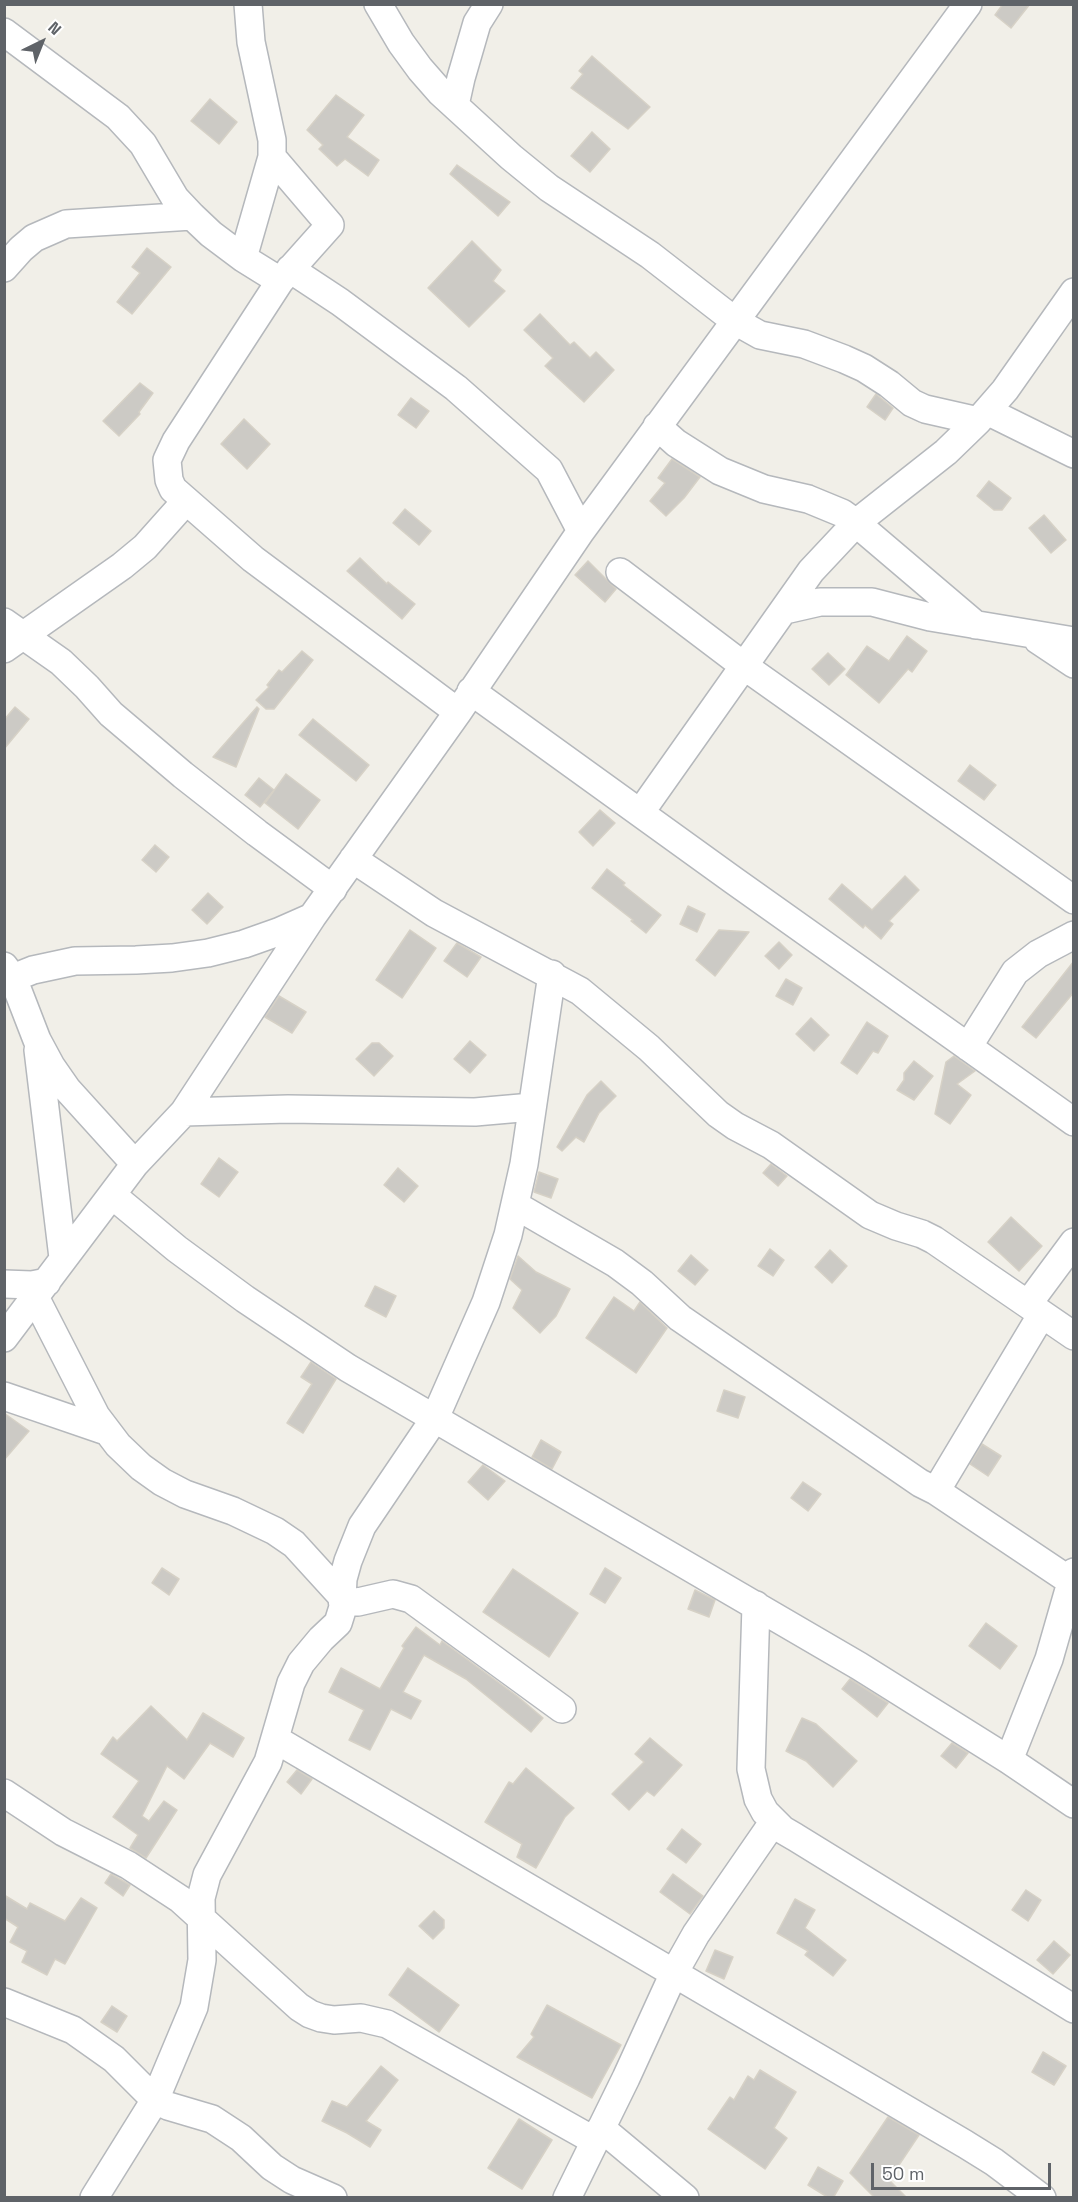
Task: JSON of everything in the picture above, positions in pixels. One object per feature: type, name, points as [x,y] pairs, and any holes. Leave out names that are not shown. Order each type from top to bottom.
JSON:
[{"type":"street","points":[[243,258],[272,157],[272,140],[251,42],[248,4]]},
{"type":"street","points":[[378,4],[401,43],[420,69],[511,157],[549,188],[650,255],[735,321],[760,335],[804,344],[864,368],[889,384],[912,403],[925,409],[983,416],[1074,454]]},
{"type":"street","points":[[455,105],[477,23],[489,4]]},
{"type":"street","points":[[4,1338],[135,1164],[184,1112],[312,917],[581,531],[968,4]]},
{"type":"street","points":[[4,32],[131,129],[176,198],[211,234],[243,258],[285,275],[340,302],[456,388],[549,470],[581,531]]},
{"type":"street","points":[[272,157],[330,225],[285,275],[171,450],[167,460],[169,480],[173,489],[253,559],[464,702],[640,813],[1074,1122]]},
{"type":"street","points":[[4,268],[34,238],[66,224],[192,216]]},
{"type":"street","points":[[640,813],[811,571],[856,523],[946,452],[983,416],[1005,390],[1074,292]]},
{"type":"street","points":[[657,426],[676,443],[720,471],[764,489],[825,504],[856,523],[976,625]]},
{"type":"street","points":[[186,501],[145,547],[122,566],[11,635],[61,662],[111,714],[183,775],[333,889]]},
{"type":"street","points":[[620,572],[744,666],[1074,900]]},
{"type":"street","points":[[785,610],[820,602],[872,602],[930,617],[1074,641]]},
{"type":"street","points":[[1030,634],[1074,664]]},
{"type":"street","points":[[353,859],[434,913],[552,974],[580,991],[649,1048],[706,1104],[735,1126],[771,1145],[870,1215],[934,1240],[1052,1321],[1074,1353]]},
{"type":"street","points":[[135,1164],[68,1089],[51,1066],[10,981],[33,970],[75,961],[148,960],[208,952],[252,941],[312,917]]},
{"type":"street","points":[[968,1047],[1015,972],[1038,954],[1074,935]]},
{"type":"street","points":[[94,2198],[155,2100],[194,2007],[202,1960],[201,1898],[207,1875],[268,1762],[291,1683],[310,1651],[338,1623],[343,1606],[342,1598],[348,1561],[362,1526],[435,1418],[486,1302],[498,1269],[524,1164],[552,974]]},
{"type":"street","points":[[37,1040],[63,1258]]},
{"type":"street","points":[[184,1112],[288,1109],[474,1112],[532,1107]]},
{"type":"street","points":[[112,1195],[177,1249],[279,1323],[348,1368],[859,1666],[1009,1760],[1074,1804]]},
{"type":"street","points":[[515,1205],[615,1263],[642,1283],[680,1318],[920,1483],[1073,1577],[1049,1659],[1009,1760]]},
{"type":"street","points":[[936,1491],[1052,1321],[1074,1242]]},
{"type":"street","points":[[4,1284],[32,1285],[41,1289],[96,1416],[106,1431],[129,1456],[162,1482],[192,1497],[254,1520],[294,1544],[342,1598],[358,1602],[393,1594],[411,1599],[562,1709]]},
{"type":"street","points":[[4,1396],[106,1431]]},
{"type":"street","points":[[756,1605],[751,1769],[758,1799],[774,1821],[795,1837],[1074,2009]]},
{"type":"street","points":[[275,1739],[965,2144],[994,2162],[1042,2198]]},
{"type":"street","points":[[4,1792],[63,1832],[156,1882],[200,1915],[299,2007],[321,2018],[334,2020],[361,2018],[387,2024],[598,2135],[685,2198]]},
{"type":"street","points":[[567,2198],[674,1972],[696,1934],[774,1821]]},
{"type":"street","points":[[4,2002],[46,2018],[90,2041],[114,2059],[155,2100],[219,2123],[241,2138],[272,2167],[292,2180],[333,2198]]},
{"type":"building","points":[[1003,4],[1030,4],[1011,28],[995,15]]},
{"type":"building","points":[[592,56],[650,107],[628,129],[571,88],[583,74],[579,71]]},
{"type":"building","points":[[336,95],[364,115],[347,137],[379,160],[368,176],[345,159],[337,166],[319,149],[323,145],[307,130]]},
{"type":"building","points":[[210,99],[237,122],[219,144],[191,121]]},
{"type":"building","points":[[592,132],[610,149],[590,172],[571,156]]},
{"type":"building","points":[[457,165],[510,202],[498,216],[450,174]]},
{"type":"building","points":[[472,241],[501,270],[493,281],[505,291],[469,327],[428,288]]},
{"type":"building","points":[[147,248],[171,267],[132,314],[117,302],[140,273],[132,267]]},
{"type":"building","points":[[540,314],[570,345],[574,342],[590,358],[596,352],[614,370],[584,402],[545,366],[553,358],[524,330]]},
{"type":"building","points":[[140,383],[153,393],[139,412],[140,414],[119,436],[103,421]]},
{"type":"building","points":[[876,394],[893,408],[885,420],[867,407]]},
{"type":"building","points":[[411,398],[429,411],[416,428],[398,415]]},
{"type":"building","points":[[244,419],[270,444],[247,469],[221,444]]},
{"type":"building","points":[[672,459],[700,477],[666,516],[650,501],[665,483],[658,478]]},
{"type":"building","points":[[989,481],[1011,498],[1002,510],[994,510],[977,496]]},
{"type":"building","points":[[405,509],[431,531],[419,545],[393,523]]},
{"type":"building","points":[[1044,515],[1066,540],[1051,553],[1029,528]]},
{"type":"building","points":[[360,558],[387,584],[388,582],[415,604],[402,619],[347,571]]},
{"type":"building","points":[[588,561],[616,589],[605,602],[575,575]]},
{"type":"building","points":[[907,636],[927,651],[912,672],[908,669],[879,703],[846,675],[867,646],[889,661]]},
{"type":"building","points":[[302,651],[313,660],[274,709],[266,709],[256,700],[269,687],[267,685],[279,670],[282,672]]},
{"type":"building","points":[[828,653],[845,669],[829,685],[812,669]]},
{"type":"building","points":[[15,707],[29,719],[4,749],[4,720]]},
{"type":"building","points":[[257,707],[259,709],[236,767],[213,757]]},
{"type":"building","points":[[313,719],[369,765],[356,781],[299,735]]},
{"type":"building","points":[[970,765],[996,785],[984,800],[958,781]]},
{"type":"building","points":[[286,774],[320,800],[298,829],[265,803]]},
{"type":"building","points":[[259,778],[274,790],[260,807],[245,795]]},
{"type":"building","points":[[600,810],[615,823],[593,846],[579,832]]},
{"type":"building","points":[[155,845],[169,857],[156,872],[142,860]]},
{"type":"building","points":[[607,869],[625,883],[623,885],[661,915],[646,933],[592,888]]},
{"type":"building","points":[[905,876],[919,890],[889,921],[893,924],[881,939],[865,925],[863,928],[829,899],[842,884],[872,910]]},
{"type":"building","points":[[208,893],[223,907],[207,924],[192,910]]},
{"type":"building","points":[[688,906],[705,914],[697,932],[680,924]]},
{"type":"building","points":[[410,930],[436,948],[402,998],[376,980]]},
{"type":"building","points":[[719,930],[749,932],[715,976],[696,960]]},
{"type":"building","points":[[779,942],[792,955],[779,969],[765,956]]},
{"type":"building","points":[[457,943],[481,957],[467,977],[444,961]]},
{"type":"building","points":[[1074,961],[1074,992],[1036,1038],[1022,1027]]},
{"type":"building","points":[[786,979],[802,988],[793,1005],[776,996]]},
{"type":"building","points":[[279,996],[306,1012],[292,1033],[265,1017]]},
{"type":"building","points":[[811,1018],[829,1035],[814,1051],[796,1034]]},
{"type":"building","points":[[867,1022],[888,1036],[878,1053],[873,1051],[857,1074],[841,1063]]},
{"type":"building","points":[[470,1041],[486,1055],[470,1073],[454,1059]]},
{"type":"building","points":[[372,1043],[379,1043],[393,1056],[374,1076],[356,1059]]},
{"type":"building","points":[[954,1056],[975,1071],[957,1084],[971,1095],[950,1124],[935,1114],[946,1062]]},
{"type":"building","points":[[914,1061],[933,1076],[914,1100],[897,1090],[904,1080],[904,1073]]},
{"type":"building","points":[[601,1081],[616,1096],[599,1113],[584,1142],[576,1137],[562,1151],[557,1147],[587,1095]]},
{"type":"building","points":[[219,1158],[238,1172],[219,1197],[201,1184]]},
{"type":"building","points":[[771,1164],[787,1176],[778,1186],[763,1173]]},
{"type":"building","points":[[398,1168],[418,1186],[404,1202],[384,1185]]},
{"type":"building","points":[[539,1172],[558,1179],[551,1198],[534,1192]]},
{"type":"building","points":[[1011,1217],[1042,1246],[1019,1271],[988,1242]]},
{"type":"building","points":[[770,1249],[784,1260],[773,1276],[758,1266]]},
{"type":"building","points":[[830,1250],[847,1266],[832,1283],[815,1267]]},
{"type":"building","points":[[691,1255],[708,1270],[695,1285],[678,1271]]},
{"type":"building","points":[[518,1256],[536,1272],[570,1289],[556,1316],[540,1333],[513,1308],[522,1290],[510,1279]]},
{"type":"building","points":[[375,1286],[396,1296],[386,1317],[365,1306]]},
{"type":"building","points":[[614,1297],[634,1311],[640,1302],[667,1328],[636,1373],[586,1338]]},
{"type":"building","points":[[311,1362],[336,1379],[303,1433],[287,1423],[312,1384],[301,1377]]},
{"type":"building","points":[[724,1390],[745,1397],[738,1418],[717,1411]]},
{"type":"building","points":[[4,1413],[29,1431],[4,1460]]},
{"type":"building","points":[[541,1440],[561,1452],[552,1469],[532,1457]]},
{"type":"building","points":[[982,1444],[1001,1456],[988,1476],[970,1464]]},
{"type":"building","points":[[483,1465],[505,1481],[488,1500],[468,1482]]},
{"type":"building","points":[[803,1482],[821,1494],[808,1511],[791,1498]]},
{"type":"building","points":[[162,1568],[179,1579],[169,1595],[152,1583]]},
{"type":"building","points":[[605,1568],[621,1578],[605,1603],[590,1594]]},
{"type":"building","points":[[513,1569],[578,1613],[549,1657],[483,1612]]},
{"type":"building","points":[[695,1590],[715,1600],[709,1617],[688,1609]]},
{"type":"building","points":[[986,1623],[1017,1646],[1000,1669],[969,1646]]},
{"type":"building","points":[[416,1627],[440,1645],[442,1641],[543,1718],[531,1732],[466,1679],[424,1655],[403,1692],[421,1701],[411,1719],[391,1709],[370,1750],[349,1740],[364,1710],[329,1692],[341,1668],[380,1689],[404,1648],[402,1646]]},
{"type":"building","points":[[850,1679],[888,1703],[877,1717],[842,1689]]},
{"type":"building","points":[[151,1706],[187,1740],[203,1713],[244,1738],[233,1757],[210,1743],[184,1779],[167,1766],[142,1816],[149,1821],[164,1801],[177,1810],[146,1858],[130,1848],[138,1835],[113,1817],[139,1781],[101,1754],[113,1737],[117,1741]]},
{"type":"building","points":[[802,1718],[816,1724],[857,1761],[833,1787],[806,1761],[786,1751]]},
{"type":"building","points":[[650,1738],[682,1765],[654,1796],[647,1791],[629,1810],[612,1794],[644,1762],[635,1754]]},
{"type":"building","points":[[952,1743],[968,1753],[956,1768],[941,1756]]},
{"type":"building","points":[[526,1768],[574,1808],[565,1817],[536,1868],[517,1857],[522,1844],[485,1822],[509,1782],[513,1784]]},
{"type":"building","points":[[297,1770],[312,1779],[301,1794],[287,1782]]},
{"type":"building","points":[[682,1829],[701,1844],[686,1863],[667,1849]]},
{"type":"building","points":[[111,1874],[130,1885],[123,1896],[105,1883]]},
{"type":"building","points":[[673,1874],[703,1896],[690,1914],[660,1892]]},
{"type":"building","points":[[1026,1890],[1041,1900],[1028,1921],[1012,1910]]},
{"type":"building","points":[[4,1895],[27,1909],[30,1903],[65,1921],[81,1898],[97,1908],[65,1964],[55,1959],[47,1975],[22,1962],[27,1951],[10,1942],[18,1927],[4,1918]]},
{"type":"building","points":[[795,1899],[815,1910],[805,1928],[846,1960],[833,1976],[805,1955],[808,1951],[777,1933]]},
{"type":"building","points":[[434,1911],[444,1920],[444,1928],[433,1939],[419,1926]]},
{"type":"building","points":[[1054,1941],[1070,1955],[1053,1974],[1037,1960]]},
{"type":"building","points":[[715,1950],[733,1957],[724,1979],[706,1971]]},
{"type":"building","points":[[408,1968],[459,2005],[439,2032],[389,1995]]},
{"type":"building","points":[[547,2005],[621,2045],[592,2098],[517,2057],[534,2037],[531,2034]]},
{"type":"building","points":[[112,2006],[127,2016],[117,2032],[101,2022]]},
{"type":"building","points":[[1043,2052],[1066,2066],[1054,2085],[1032,2072]]},
{"type":"building","points":[[381,2066],[398,2080],[366,2121],[381,2130],[370,2147],[322,2121],[332,2101],[347,2107]]},
{"type":"building","points":[[760,2070],[796,2092],[774,2128],[787,2138],[765,2169],[708,2129],[730,2097],[734,2100],[748,2076],[754,2080]]},
{"type":"building","points":[[888,2117],[919,2135],[889,2180],[907,2198],[875,2198],[850,2173]]},
{"type":"building","points":[[519,2119],[552,2140],[522,2189],[488,2168]]},
{"type":"building","points":[[818,2167],[843,2181],[833,2198],[829,2198],[808,2185]]}]
